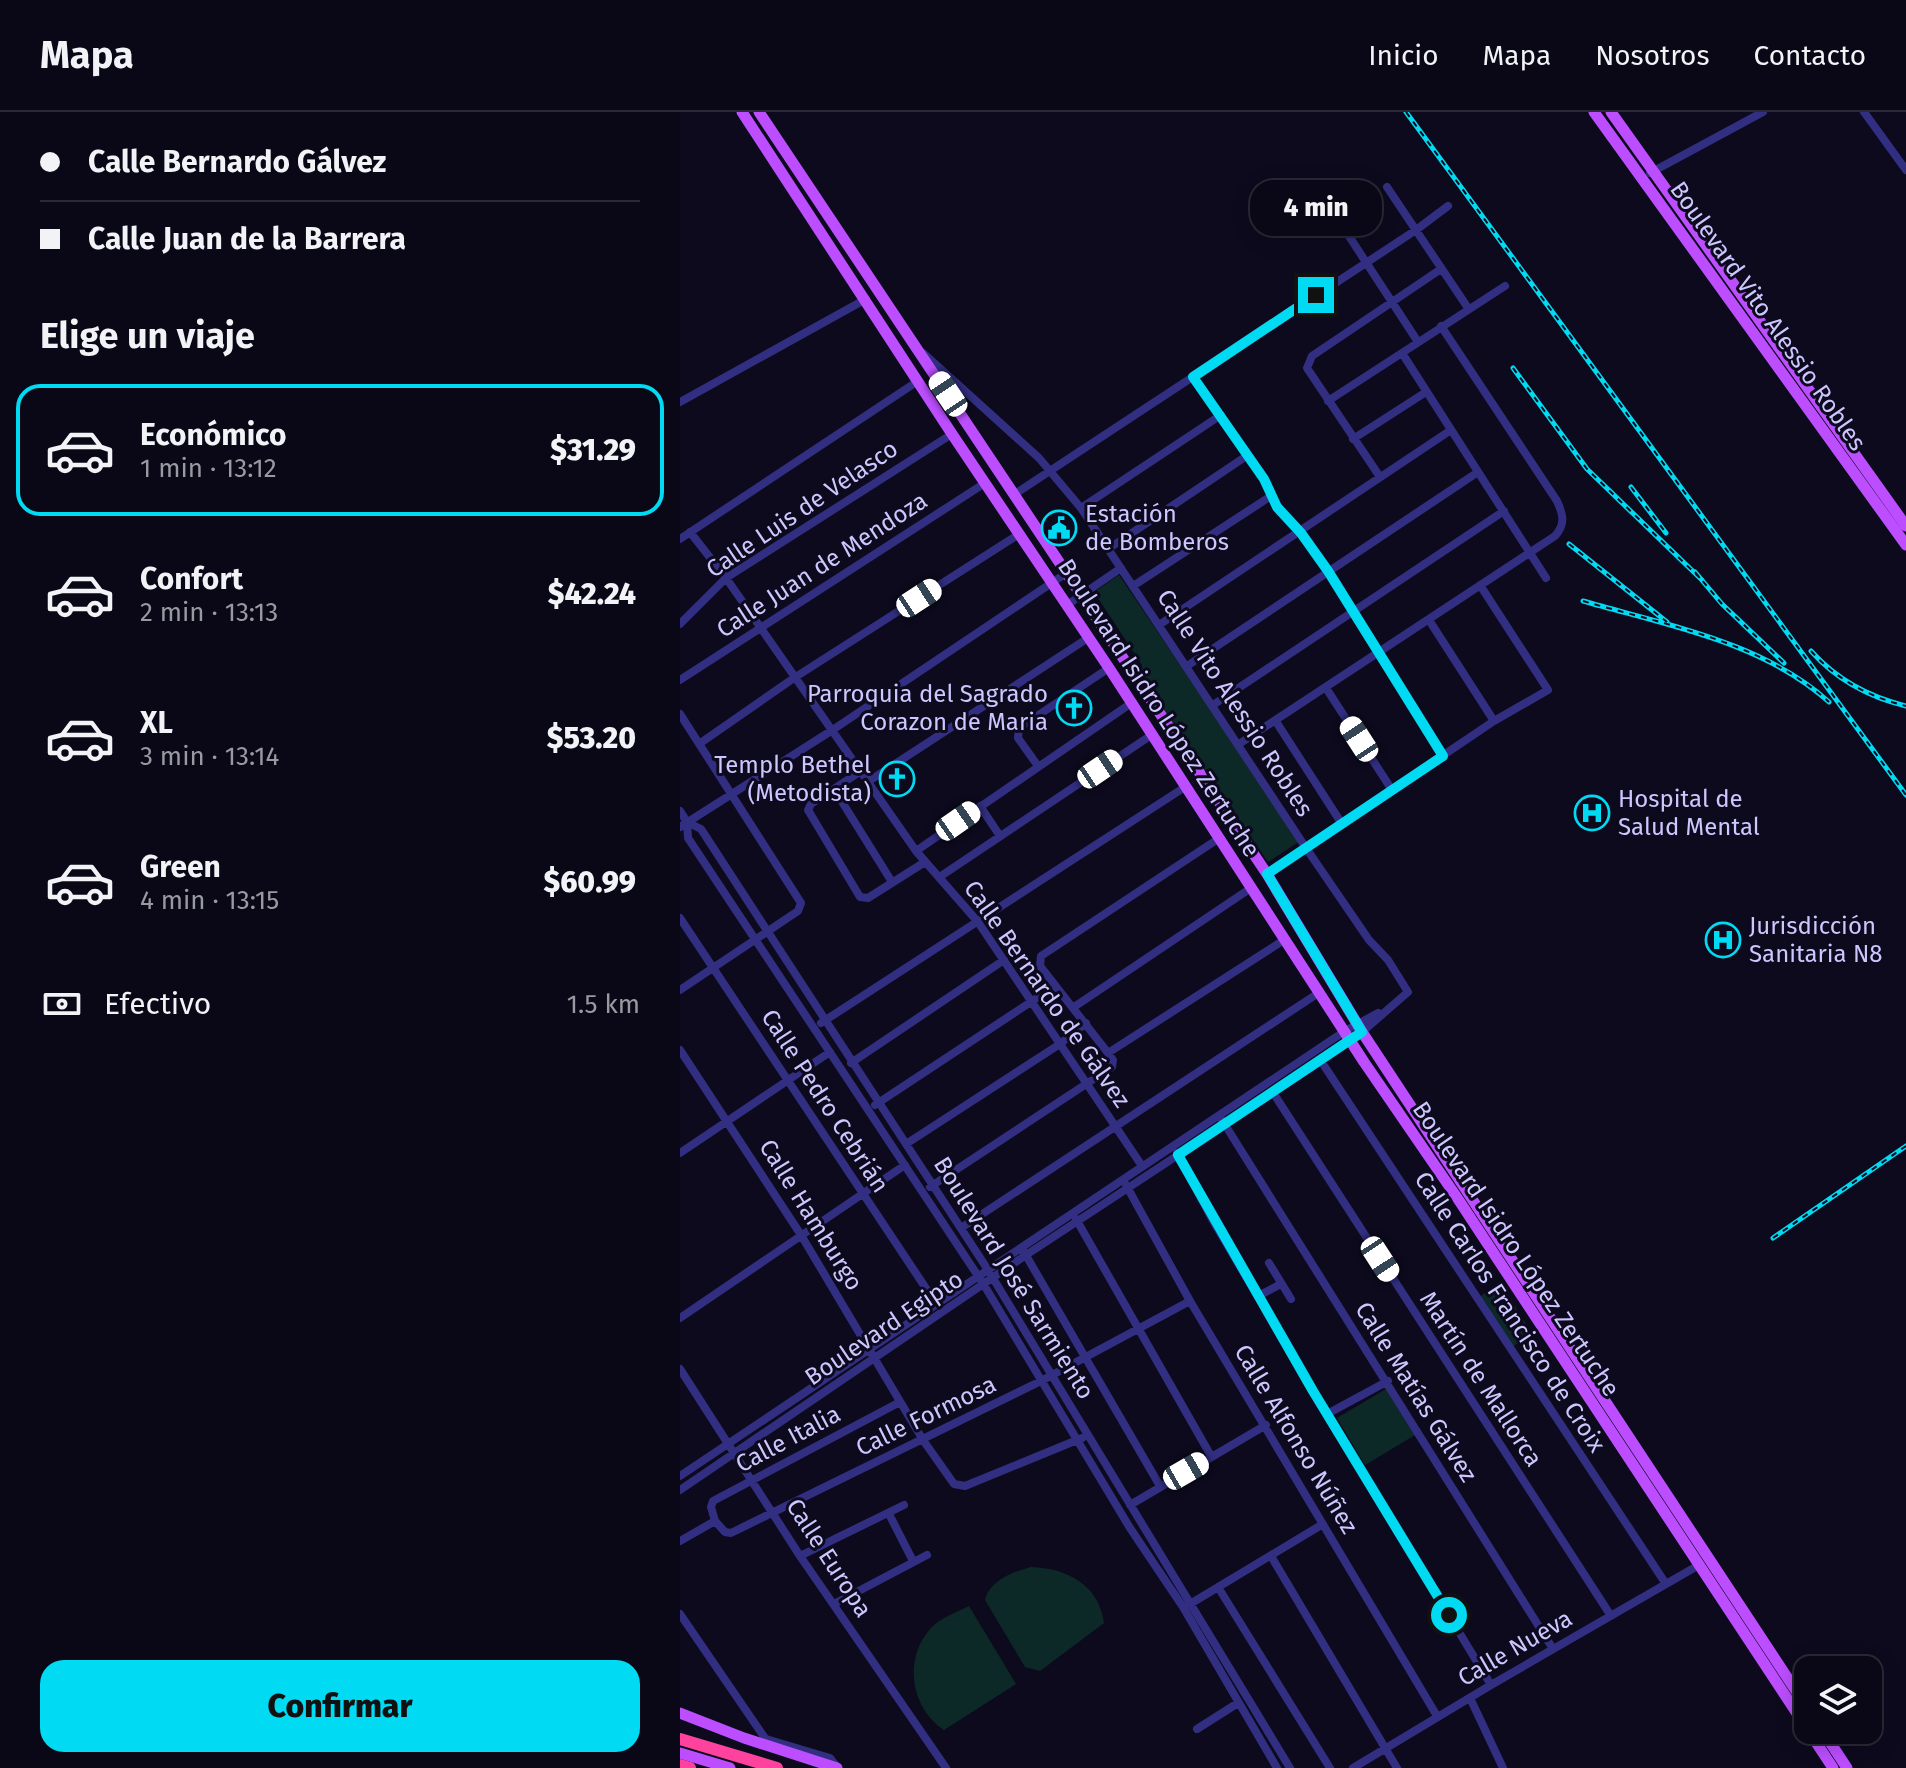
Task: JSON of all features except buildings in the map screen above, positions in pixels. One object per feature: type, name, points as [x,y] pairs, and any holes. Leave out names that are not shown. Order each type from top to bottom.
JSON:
[{"type":"highway","points":[[680,1742],[777,1768]]},
{"type":"highway","points":[[680,1765],[690,1768]]},
{"type":"main road","name":"Boulevard Isidro López Zertuche","points":[[742,112],[1348,1036],[1794,1689]]},
{"type":"main road","name":"Boulevard Isidro López Zertuche","points":[[759,112],[1267,874],[1359,1028],[1631,1451],[1699,1565],[1833,1768]]},
{"type":"main road","name":"Boulevard Vito Alessio Robles","points":[[1594,112],[1648,175]]},
{"type":"main road","name":"Boulevard Vito Alessio Robles","points":[[1611,112],[1648,175],[1906,545]]},
{"type":"main road","points":[[1608,132],[1619,123]]},
{"type":"main road","points":[[786,178],[798,171]]},
{"type":"main road","name":"Boulevard Vito Alessio Robles","points":[[1750,320],[1906,526]]},
{"type":"main road","points":[[680,1713],[837,1768]]},
{"type":"main road","points":[[680,1720],[814,1768]]},
{"type":"main road","points":[[680,1742],[755,1768]]},
{"type":"main road","points":[[1831,1744],[1847,1768]]},
{"type":"main road","points":[[680,1753],[730,1768]]},
{"type":"street","points":[[1648,175],[1763,112]]},
{"type":"street","points":[[1864,112],[1906,170]]},
{"type":"street","points":[[1387,187],[1468,308]]},
{"type":"street","points":[[1015,494],[1448,206]]},
{"type":"street","points":[[1332,210],[1418,342]]},
{"type":"street","points":[[1380,477],[1307,368],[1312,356],[1441,269]]},
{"type":"street","points":[[1328,401],[1505,286]]},
{"type":"street","points":[[680,402],[866,299]]},
{"type":"street","points":[[1239,744],[1555,536],[1563,524],[1563,513],[1557,501],[1441,326]]},
{"type":"street","name":"Calle Vito Alessio Robles","points":[[914,345],[1052,471],[1081,508],[1306,848],[1408,992]]},
{"type":"street","points":[[1402,353],[1546,578]]},
{"type":"street","points":[[1193,377],[1248,455],[1277,507],[1301,533],[1328,571],[1443,756]]},
{"type":"street","points":[[680,539],[918,381]]},
{"type":"street","points":[[1353,439],[1426,392]]},
{"type":"street","points":[[1081,508],[1221,415]]},
{"type":"street","points":[[1159,625],[1451,430]]},
{"type":"street","name":"Calle Luis de Velasco","points":[[680,624],[726,578],[952,434]]},
{"type":"street","points":[[1108,549],[1248,455]]},
{"type":"street","points":[[1187,666],[1478,472]]},
{"type":"street","name":"Calle Juan de Mendoza","points":[[680,680],[985,483]]},
{"type":"street","points":[[1133,586],[1271,496]]},
{"type":"street","points":[[1213,705],[1504,511]]},
{"type":"street","name":"Calle Bernardo de Gálvez","points":[[690,532],[726,578],[916,851],[978,922],[1142,1166]]},
{"type":"street","points":[[699,744],[794,678],[1019,534]]},
{"type":"street","points":[[1067,605],[1121,568]]},
{"type":"street","points":[[684,825],[1068,572]]},
{"type":"street","points":[[1267,874],[1494,721],[1548,690],[1480,585]]},
{"type":"street","points":[[1429,620],[1494,721]]},
{"type":"street","points":[[869,781],[1088,638]]},
{"type":"street","points":[[1038,766],[1018,738],[1019,728],[1109,668]]},
{"type":"street","points":[[1326,688],[1392,790]]},
{"type":"street","points":[[916,851],[1130,704]]},
{"type":"street","points":[[680,714],[801,901],[798,911],[680,990]]},
{"type":"street","points":[[1275,720],[1342,824]]},
{"type":"street","points":[[941,876],[1150,736]]},
{"type":"street","points":[[861,771],[811,804],[808,812],[860,897],[868,898],[925,862]]},
{"type":"street","points":[[814,1028],[1185,787]]},
{"type":"street","points":[[834,789],[892,882]]},
{"type":"street","points":[[980,806],[1000,836]]},
{"type":"street","name":"Boulevard José Sarmiento","points":[[680,811],[688,838],[981,1281],[1078,1441],[1290,1768]]},
{"type":"street","name":"Boulevard José Sarmiento","points":[[684,825],[701,829],[991,1274],[1130,1505],[1277,1768]]},
{"type":"street","points":[[922,1191],[1112,1067],[1110,1056],[1040,966],[1041,956],[1218,839]]},
{"type":"street","points":[[1074,1007],[1251,888]]},
{"type":"street","name":"Calle Pedro Cebrián","points":[[680,918],[937,1305]]},
{"type":"street","points":[[1110,1056],[1284,940]]},
{"type":"street","points":[[851,1063],[1004,960]]},
{"type":"street","points":[[868,1109],[1055,986]]},
{"type":"street","points":[[961,1228],[1320,992]]},
{"type":"street","name":"Boulevard Egipto","points":[[680,1490],[876,1358],[991,1274],[1126,1184],[1178,1155],[1266,1083],[1348,1036],[1408,992]]},
{"type":"street","points":[[906,1144],[1060,1044],[1086,1023]]},
{"type":"street","name":"Boulevard Egipto","points":[[1126,1184],[1142,1166],[1173,1145],[1273,1093],[1321,1061],[1348,1036]]},
{"type":"street","name":"Calle Hamburgo","points":[[680,1050],[801,1235],[950,1480],[959,1487],[1087,1435]]},
{"type":"street","points":[[680,1153],[830,1052]]},
{"type":"street","name":"Calle Carlos Francisco de Croix","points":[[1321,1061],[1666,1584]]},
{"type":"street","name":"Martín de Mallorca","points":[[1266,1083],[1611,1616]]},
{"type":"street","name":"Calle Matías Gálvez","points":[[1222,1120],[1553,1649]]},
{"type":"street","points":[[1173,1145],[1327,1414],[1491,1685]]},
{"type":"street","points":[[680,1318],[905,1165]]},
{"type":"street","name":"Calle Alfonso Núñez","points":[[1126,1184],[1190,1301],[1437,1716]]},
{"type":"street","points":[[1075,1218],[1211,1456]]},
{"type":"street","points":[[1024,1252],[1160,1486]]},
{"type":"street","points":[[1269,1263],[1291,1299]]},
{"type":"street","name":"Boulevard Egipto","points":[[680,1476],[937,1305],[981,1281]]},
{"type":"street","points":[[1258,1296],[1281,1284]]},
{"type":"street","name":"Calle Formosa","points":[[715,1521],[731,1533],[1041,1381],[1190,1301]]},
{"type":"street","name":"Calle Europa","points":[[680,1369],[800,1556],[946,1768]]},
{"type":"street","points":[[1327,1414],[1388,1381]]},
{"type":"street","name":"Calle Italia","points":[[715,1521],[711,1507],[713,1501],[900,1402]]},
{"type":"street","points":[[1130,1505],[1266,1425]]},
{"type":"street","points":[[800,1556],[904,1505]]},
{"type":"street","points":[[889,1514],[913,1561]]},
{"type":"street","points":[[680,1541],[715,1521]]},
{"type":"street","points":[[1187,1605],[1323,1524]]},
{"type":"street","points":[[834,1604],[927,1555]]},
{"type":"street","points":[[1271,1556],[1397,1768]]},
{"type":"street","name":"Calle Nueva","points":[[1353,1768],[1384,1747],[1699,1565]]},
{"type":"street","points":[[1218,1587],[1330,1768]]},
{"type":"street","points":[[680,1614],[769,1743]]},
{"type":"street","points":[[1470,1698],[1503,1768]]},
{"type":"street","points":[[1197,1729],[1238,1703]]},
{"type":"green space","points":[[1119,575],[1300,841],[1268,862],[1142,677],[1142,665],[1094,592]]},
{"type":"green space","points":[[1501,1283],[1532,1334],[1512,1347],[1480,1296]]},
{"type":"green space","points":[[1386,1389],[1415,1435],[1365,1465],[1337,1418]]},
{"type":"green space","points":[[1031,1567],[1057,1571],[1079,1581],[1096,1598],[1104,1623],[1040,1671],[1025,1667],[985,1600],[997,1582]]},
{"type":"green space","points":[[969,1606],[1016,1684],[944,1730],[933,1721],[918,1697],[914,1683],[916,1655],[921,1641],[934,1625]]},
{"type":"railway","points":[[1406,112],[1906,795]]},
{"type":"railway","points":[[1513,368],[1587,469],[1702,580]]},
{"type":"railway","points":[[1631,487],[1666,533]]},
{"type":"railway","points":[[1569,544],[1667,622]]},
{"type":"railway","points":[[1695,572],[1722,604],[1784,663]]},
{"type":"railway","points":[[1583,601],[1680,628],[1744,650],[1803,681],[1829,702]]},
{"type":"railway","points":[[1811,651],[1854,686],[1906,706]]},
{"type":"railway","points":[[1773,1238],[1906,1146]]},
{"type":"place","name":"Estación de Bomberos","points":[[1059,528]]},
{"type":"place","name":"Parroquia del Sagrado Corazon de Maria","points":[[1074,708]]},
{"type":"place","name":"Templo Bethel (Metodista)","points":[[897,779]]},
{"type":"place","name":"Hospital de Salud Mental","points":[[1592,813]]},
{"type":"place","name":"Jurisdicción Sanitaria N8","points":[[1723,940]]},
{"type":"route","points":[[1316,295],[1193,377],[1264,479],[1277,507],[1301,533],[1328,571],[1443,756],[1267,874],[1362,1032],[1178,1155],[1194,1188],[1313,1391],[1449,1615]]}]
